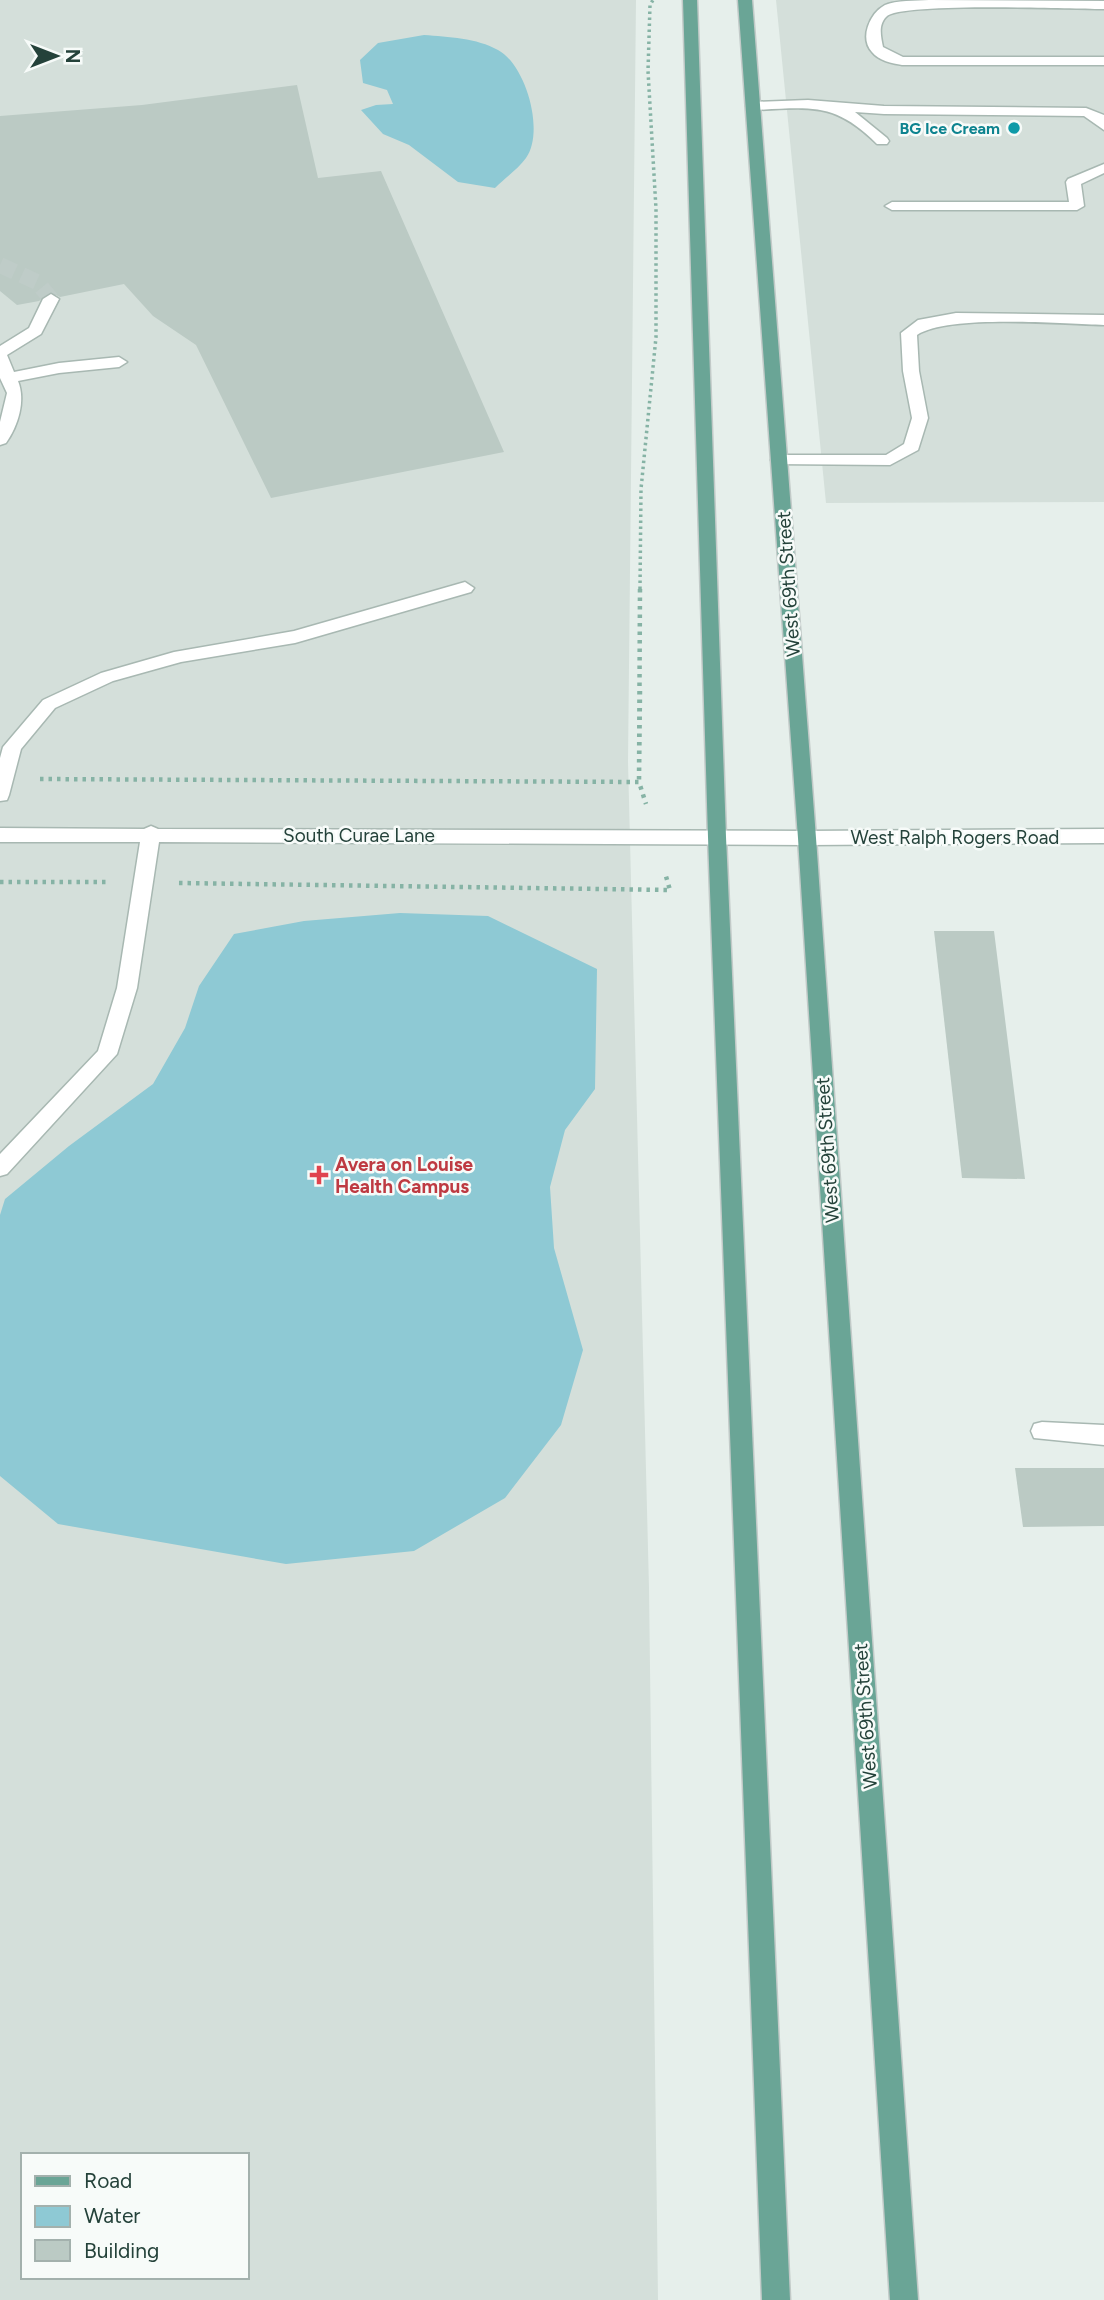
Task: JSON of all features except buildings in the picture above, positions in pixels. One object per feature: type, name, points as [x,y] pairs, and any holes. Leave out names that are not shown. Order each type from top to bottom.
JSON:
[{"type":"main road","points":[[690,0],[717,837],[776,2300]]},
{"type":"main road","name":"West 69th Street","points":[[745,0],[807,838],[904,2300]]},
{"type":"street","points":[[1104,5],[930,4],[891,7],[878,15],[873,30],[876,49],[886,56],[902,61],[1104,61]]},
{"type":"street","points":[[753,106],[832,105],[884,110],[1086,112],[1101,119],[1104,126]]},
{"type":"street","points":[[832,105],[865,122],[882,141]]},
{"type":"street","points":[[892,206],[1077,206],[1073,182],[1104,168]]},
{"type":"street","points":[[0,440],[6,431],[15,393],[0,354],[35,331],[51,299]]},
{"type":"street","points":[[779,460],[890,460],[912,446],[920,418],[911,371],[909,333],[924,323],[957,318],[1104,320]]},
{"type":"street","points":[[8,378],[59,368],[119,362]]},
{"type":"street","points":[[2,787],[12,747],[49,704],[107,677],[180,656],[295,637],[465,588]]},
{"type":"street","name":"South Curae Lane","points":[[0,835],[151,833],[717,837]]},
{"type":"street","points":[[0,1168],[107,1054],[127,988],[151,833]]},
{"type":"street","name":"West Ralph Rogers Road","points":[[717,837],[1104,836]]},
{"type":"street","points":[[1042,1432],[1104,1435]]},
{"type":"path","points":[[0,882],[670,890],[639,782],[641,489],[656,337],[656,209],[648,71],[650,5],[653,0]]},
{"type":"path","points":[[639,782],[640,691]]},
{"type":"path","points":[[2,787],[639,782]]},
{"type":"shaded area","name":"Avera on Louise Health Campus","points":[[0,0],[636,0],[628,762],[649,1588],[658,2300],[0,2300]]},
{"type":"shaded area","points":[[776,0],[1104,0],[1104,502],[826,503]]},
{"type":"water","points":[[424,35],[452,37],[490,46],[508,58],[524,84],[533,116],[531,147],[523,162],[495,188],[458,182],[409,145],[383,134],[361,110],[376,105],[393,104],[387,90],[363,83],[360,60],[378,43]]},
{"type":"water","points":[[400,913],[488,916],[597,969],[595,1089],[565,1130],[550,1187],[554,1248],[583,1350],[561,1425],[505,1498],[414,1551],[286,1564],[58,1524],[0,1476],[0,1215],[5,1199],[69,1146],[153,1084],[185,1028],[199,986],[234,934],[304,921]]},
{"type":"tunnel","points":[[0,265],[37,282],[51,299]]},
{"type":"place","name":"BG Ice Cream","points":[[1014,128]]},
{"type":"place","name":"Avera on Louise Health Campus","points":[[319,1175]]}]
